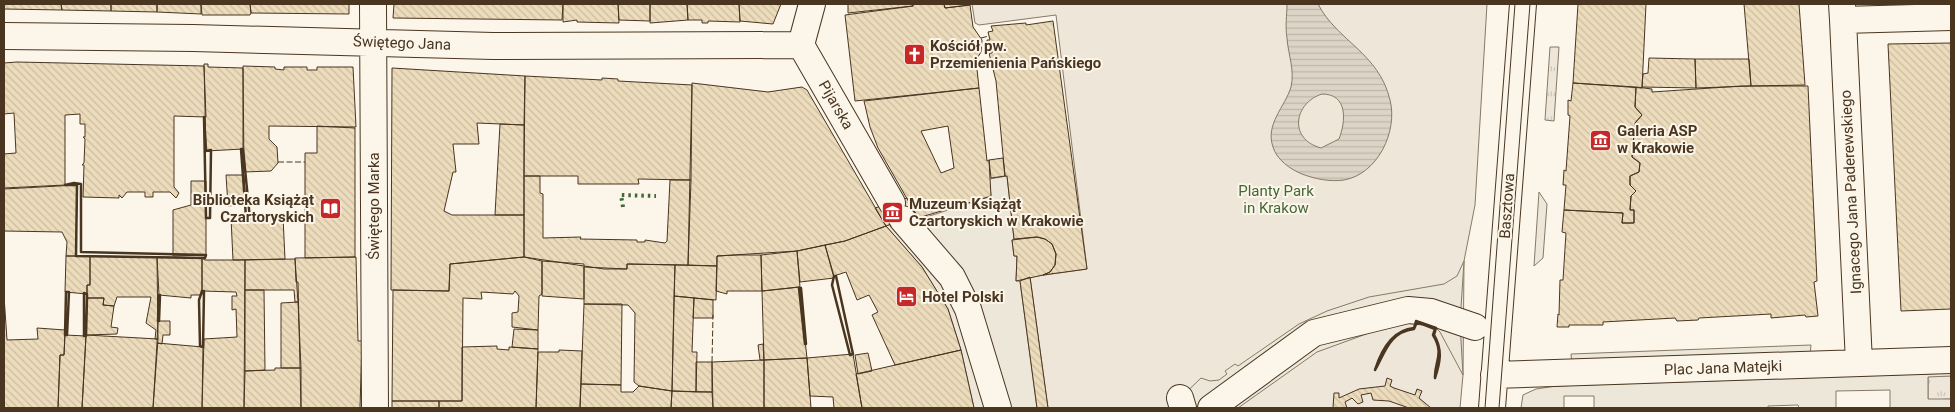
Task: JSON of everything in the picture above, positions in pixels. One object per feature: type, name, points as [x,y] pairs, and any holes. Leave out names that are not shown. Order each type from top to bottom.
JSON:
[{"type":"street","name":"Świętego Marka","points":[[372,4],[375,408]]},
{"type":"street","points":[[801,45],[812,4]]},
{"type":"street","name":"Basztowa","points":[[1492,408],[1523,4]]},
{"type":"street","points":[[1843,12],[1951,17]]},
{"type":"street","name":"Ignacego Jana Paderewskiego","points":[[1843,12],[1859,363]]},
{"type":"street","name":"Świętego Jana","points":[[4,36],[373,42],[493,46],[801,45]]},
{"type":"street","name":"Pijarska","points":[[801,45],[897,211],[952,277],[968,309],[998,408]]},
{"type":"street","points":[[1211,408],[1314,333],[1408,310],[1431,312],[1475,327]]},
{"type":"street","name":"Plac Jana Matejki","points":[[1494,375],[1951,360]]},
{"type":"green space","name":"Planty Park in Krakow","points":[[972,4],[1487,4],[1475,205],[1464,261],[1463,375],[1460,408],[1048,408],[1030,277],[1087,269],[1056,15],[979,25],[975,23]]},
{"type":"green space","points":[[1550,47],[1559,47],[1554,121],[1545,120]]},
{"type":"green space","points":[[1928,376],[1951,376],[1951,399],[1928,400]]},
{"type":"shaded area","points":[[1287,4],[1318,4],[1326,17],[1377,70],[1385,84],[1392,112],[1388,137],[1376,160],[1356,176],[1339,181],[1312,177],[1293,170],[1275,152],[1271,139],[1272,131],[1292,81],[1292,68],[1286,34]],"holes":[[[1322,94],[1337,98],[1341,103],[1344,117],[1343,124],[1339,139],[1321,148],[1303,137],[1299,129],[1299,121],[1305,105]]]},
{"type":"shaded area","points":[[1007,176],[1014,256],[1017,256],[1016,281],[1020,281],[1037,408],[974,408],[961,350],[948,309],[922,267],[886,226],[915,215],[920,219],[989,197],[991,195],[989,179]]},
{"type":"shaded area","points":[[1539,192],[1547,204],[1543,258],[1534,266]]},
{"type":"shaded area","points":[[1464,261],[1460,323],[1463,375],[1440,332],[1436,328],[1416,321],[1380,329],[1317,352],[1238,408],[1170,408],[1201,378],[1210,381],[1219,380],[1227,374],[1225,371],[1235,364],[1238,366],[1299,324],[1327,311],[1369,297],[1444,284],[1457,276]]},
{"type":"shaded area","points":[[1811,345],[1810,356],[1572,364],[1571,354]]},
{"type":"shaded area","points":[[1951,373],[1951,376],[1928,377],[1928,399],[1951,399],[1951,408],[1890,408],[1890,390],[1836,391],[1836,408],[1799,408],[1798,405],[1768,406],[1768,408],[1594,408],[1594,396],[1564,396],[1564,408],[1521,408],[1523,395],[1536,389],[1556,386]]},
{"type":"building","points":[[4,4],[61,4],[62,10],[4,9]]},
{"type":"building","points":[[61,4],[111,4],[111,11],[62,10]]},
{"type":"building","points":[[111,4],[157,4],[157,12],[111,11]]},
{"type":"building","points":[[157,4],[201,4],[201,14],[157,12]]},
{"type":"building","points":[[201,4],[250,4],[251,13],[250,15],[202,15]]},
{"type":"building","points":[[250,4],[349,4],[349,14],[251,13]]},
{"type":"building","points":[[394,4],[563,4],[562,20],[393,18]]},
{"type":"building","points":[[563,4],[618,4],[619,23],[577,22],[577,20],[563,22]]},
{"type":"building","points":[[618,4],[650,4],[650,21],[619,20]]},
{"type":"building","points":[[650,4],[687,4],[688,20],[650,23]]},
{"type":"building","points":[[687,4],[739,4],[740,22],[708,21],[708,23],[702,23],[702,20],[688,20]]},
{"type":"building","points":[[739,4],[781,4],[773,24],[740,21]]},
{"type":"building","points":[[848,4],[913,4],[913,6],[848,13]]},
{"type":"building","name":"Kościół pw. Przemienienia Pańskiego","points":[[913,4],[944,4],[945,8],[970,5],[973,27],[982,40],[981,52],[976,60],[979,88],[855,101],[845,15],[913,6]]},
{"type":"building","points":[[944,4],[970,4],[970,5],[945,8]]},
{"type":"building","points":[[1578,4],[1646,4],[1642,88],[1573,83]]},
{"type":"building","points":[[1744,4],[1799,4],[1805,85],[1751,86]]},
{"type":"building","points":[[1053,21],[1087,269],[1043,275],[1050,272],[1055,265],[1056,254],[1052,244],[1045,239],[1037,237],[1014,239],[1007,176],[1005,176],[996,81],[989,53],[992,53],[992,51],[988,51],[987,40],[990,40],[988,32],[993,31],[991,26],[1026,23],[1026,25]]},
{"type":"building","points":[[1951,43],[1951,309],[1901,311],[1888,44]]},
{"type":"building","points":[[1649,58],[1695,59],[1696,88],[1642,87],[1643,74],[1648,73]]},
{"type":"building","points":[[1695,59],[1749,59],[1751,86],[1696,88]]},
{"type":"building","points":[[4,63],[204,66],[206,117],[174,116],[174,187],[179,193],[176,198],[170,192],[153,192],[153,197],[145,197],[145,192],[127,192],[122,198],[119,195],[119,198],[83,197],[84,165],[82,165],[84,163],[85,139],[83,137],[85,137],[85,124],[80,124],[80,114],[65,115],[65,185],[4,188],[4,154],[16,153],[14,113],[4,114]]},
{"type":"building","points":[[204,64],[208,64],[208,67],[243,68],[243,149],[206,151]]},
{"type":"building","points":[[243,66],[275,67],[275,69],[284,70],[284,67],[307,67],[307,70],[317,70],[317,67],[353,67],[356,127],[269,126],[269,139],[277,147],[278,163],[271,171],[244,172]]},
{"type":"building","points":[[392,68],[525,76],[524,125],[477,123],[479,144],[453,144],[456,172],[453,172],[444,211],[452,215],[524,215],[524,257],[450,264],[449,291],[391,290]]},
{"type":"building","points":[[525,76],[602,80],[602,78],[618,79],[618,81],[692,85],[691,180],[638,179],[639,184],[578,184],[578,176],[524,176]]},
{"type":"building","points":[[692,83],[768,92],[802,87],[807,90],[886,226],[845,241],[797,251],[717,256],[717,266],[688,265]]},
{"type":"building","name":"Galeria ASP w Krakowie","points":[[1573,83],[1636,87],[1635,107],[1642,115],[1635,123],[1632,157],[1640,163],[1639,172],[1630,176],[1630,185],[1636,191],[1631,196],[1630,210],[1634,210],[1634,223],[1622,223],[1623,213],[1564,210],[1566,185],[1563,185],[1564,170],[1566,171],[1570,116],[1568,115],[1568,100],[1571,101]]},
{"type":"building","points":[[1741,86],[1808,86],[1817,281],[1814,282],[1818,316],[1806,317],[1805,315],[1771,318],[1771,314],[1677,321],[1675,318],[1603,322],[1603,325],[1557,327],[1566,233],[1562,232],[1564,210],[1623,213],[1622,223],[1634,223],[1634,210],[1630,210],[1631,196],[1636,191],[1630,185],[1630,176],[1639,172],[1640,163],[1632,157],[1635,123],[1642,115],[1635,107],[1636,87],[1652,89],[1652,92]]},
{"type":"building","points":[[979,88],[987,161],[989,160],[991,196],[918,218],[878,148],[870,127],[864,101]],"holes":[[[948,126],[954,168],[941,173],[921,131]]]},
{"type":"building","points":[[500,124],[524,125],[524,215],[495,215]]},
{"type":"building","name":"Biblioteka Książąt Czartoryskich","points":[[317,126],[355,128],[355,257],[305,258],[305,153],[317,153]]},
{"type":"building","points":[[1003,158],[1005,176],[991,178],[989,160]]},
{"type":"building","points":[[226,175],[244,175],[246,204],[228,206]]},
{"type":"building","points":[[524,176],[540,176],[540,193],[543,194],[543,238],[581,237],[580,239],[637,240],[637,242],[645,242],[645,240],[665,243],[667,241],[670,180],[691,180],[688,265],[627,264],[627,269],[604,269],[524,257]]},
{"type":"building","points":[[191,181],[206,181],[206,255],[173,256],[173,210],[191,205]]},
{"type":"building","points":[[77,185],[76,256],[66,256],[67,242],[62,232],[4,231],[4,189]]},
{"type":"building","points":[[907,198],[916,214],[886,226],[875,208]]},
{"type":"building","points":[[246,217],[247,220],[283,217],[285,259],[233,260],[231,218]]},
{"type":"building","name":"Hotel Polski","points":[[886,226],[922,267],[948,309],[961,350],[895,365],[872,315],[878,312],[869,295],[857,300],[846,272],[834,276],[825,245],[845,241]]},
{"type":"building","points":[[1037,237],[1045,239],[1052,244],[1056,254],[1055,265],[1050,272],[1043,275],[1016,281],[1017,256],[1014,256],[1012,240]]},
{"type":"building","points":[[825,245],[834,278],[800,282],[797,251]]},
{"type":"building","points":[[797,251],[800,287],[762,291],[761,255]]},
{"type":"building","points":[[761,255],[762,291],[727,291],[727,294],[716,291],[717,256]]},
{"type":"building","points":[[66,256],[90,256],[90,285],[87,285],[87,294],[65,292]]},
{"type":"building","points":[[90,256],[157,257],[158,339],[155,339],[156,330],[146,323],[151,297],[117,297],[114,306],[103,305],[104,298],[87,298],[87,285],[90,285]]},
{"type":"building","points":[[157,257],[202,258],[202,295],[191,295],[191,298],[159,295]]},
{"type":"building","points":[[356,257],[358,341],[362,341],[360,408],[301,408],[298,282],[296,282],[295,258]]},
{"type":"building","points":[[524,257],[542,261],[542,294],[539,296],[538,330],[512,327],[512,313],[518,312],[519,296],[515,291],[513,294],[481,292],[482,299],[463,298],[462,401],[392,401],[393,290],[449,291],[450,264]]},
{"type":"building","points":[[202,258],[205,260],[245,260],[244,408],[202,408],[204,339],[237,337],[236,309],[232,310],[232,296],[237,296],[236,292],[202,291]]},
{"type":"building","points":[[295,259],[298,302],[295,302],[294,290],[245,290],[245,260]]},
{"type":"building","points":[[542,261],[584,264],[584,299],[542,296]]},
{"type":"building","points":[[627,264],[675,265],[672,391],[639,386],[634,382],[635,313],[628,305],[584,304],[584,267],[627,269]]},
{"type":"building","points":[[675,265],[717,266],[716,300],[674,296]]},
{"type":"building","points":[[1030,277],[1048,408],[1037,408],[1020,281]]},
{"type":"building","points":[[799,287],[807,358],[764,360],[762,291]]},
{"type":"building","points":[[245,290],[264,290],[265,370],[245,371]]},
{"type":"building","points":[[4,296],[7,340],[38,339],[37,328],[65,330],[64,355],[60,355],[58,408],[4,408]]},
{"type":"building","points":[[674,296],[694,298],[692,352],[697,352],[696,392],[672,391]]},
{"type":"building","points":[[87,298],[104,298],[103,305],[114,306],[111,327],[118,328],[117,334],[86,335]]},
{"type":"building","points":[[694,298],[713,300],[713,318],[693,318]]},
{"type":"building","points":[[298,302],[301,368],[281,368],[281,303]]},
{"type":"building","points":[[584,304],[622,304],[621,385],[581,384]]},
{"type":"building","points":[[158,321],[170,321],[170,335],[163,335],[162,344],[157,343]]},
{"type":"building","points":[[514,329],[538,330],[538,349],[512,347]]},
{"type":"building","points":[[65,335],[86,336],[82,408],[58,408],[60,355],[64,355]]},
{"type":"building","points":[[86,335],[158,339],[153,408],[82,408]]},
{"type":"building","points":[[157,343],[203,347],[202,408],[153,408]]},
{"type":"building","points":[[763,344],[764,360],[760,360],[758,345]]},
{"type":"building","points":[[497,346],[497,349],[509,350],[509,347],[538,349],[536,408],[439,408],[439,401],[462,401],[462,347]]},
{"type":"building","points":[[559,350],[582,351],[580,408],[536,408],[538,352],[559,352]]},
{"type":"building","points":[[961,350],[974,408],[862,408],[856,374]]},
{"type":"building","points":[[868,353],[872,371],[858,374],[855,355]]},
{"type":"building","points":[[853,354],[862,408],[834,408],[833,397],[810,396],[807,358]]},
{"type":"building","points":[[807,358],[811,408],[764,408],[764,360]]},
{"type":"building","points":[[764,360],[764,408],[713,408],[712,362]]},
{"type":"building","points":[[696,362],[712,362],[712,392],[696,392]]},
{"type":"building","points":[[275,368],[301,368],[301,408],[244,408],[245,371],[275,370]]},
{"type":"building","points":[[1387,378],[1392,380],[1390,386],[1394,388],[1415,395],[1417,389],[1422,391],[1419,398],[1431,408],[1409,408],[1389,401],[1373,400],[1371,393],[1361,395],[1363,402],[1358,404],[1352,398],[1345,402],[1347,408],[1333,408],[1334,393],[1339,393],[1339,398],[1359,389],[1385,386]]},
{"type":"building","points":[[581,384],[621,385],[621,392],[633,392],[639,386],[672,391],[671,408],[580,408]]},
{"type":"building","points":[[672,391],[712,392],[713,408],[671,408]]},
{"type":"building","points":[[392,401],[439,401],[439,408],[392,408]]},
{"type":"tram line","points":[[1485,408],[1515,4]]},
{"type":"tram line","points":[[1499,408],[1530,4]]},
{"type":"hedge","points":[[623,207],[621,195],[656,196]]},
{"type":"fence","points":[[981,38],[989,36]]},
{"type":"fence","points":[[278,162],[305,162]]},
{"type":"fence","points":[[712,362],[713,315]]},
{"type":"wall","points":[[204,117],[206,151],[211,150],[210,218],[206,218],[204,117]]},
{"type":"wall","points":[[241,149],[243,149],[250,219],[246,217],[241,149]]},
{"type":"wall","points":[[74,183],[81,184],[81,252],[206,255],[205,258],[76,256],[77,185],[65,185],[74,183]]},
{"type":"wall","points":[[834,276],[836,276],[853,354],[850,355],[832,285],[834,276]]},
{"type":"wall","points":[[799,288],[801,288],[806,344],[805,344],[799,288]]},
{"type":"wall","points":[[202,291],[204,291],[203,347],[200,346],[199,300],[202,291]]},
{"type":"wall","points":[[66,292],[69,292],[67,335],[65,335],[66,292]]},
{"type":"wall","points":[[84,293],[87,294],[86,336],[84,336],[84,293]]},
{"type":"wall","points":[[159,295],[160,295],[158,321],[159,295]]},
{"type":"wall","points":[[1416,321],[1436,328],[1434,335],[1439,346],[1440,356],[1435,378],[1439,353],[1433,335],[1435,329],[1417,322],[1414,329],[1399,334],[1393,339],[1375,370],[1388,343],[1399,333],[1414,328],[1416,321]]},
{"type":"place","name":"Kościół pw. Przemienienia Pańskiego","points":[[914,55]]},
{"type":"place","name":"Galeria ASP w Krakowie","points":[[1601,140]]},
{"type":"place","name":"Biblioteka Książąt Czartoryskich","points":[[330,209]]},
{"type":"place","name":"Muzeum Książąt Czartoryskich w Krakowie","points":[[893,213]]},
{"type":"place","name":"Hotel Polski","points":[[906,297]]}]
